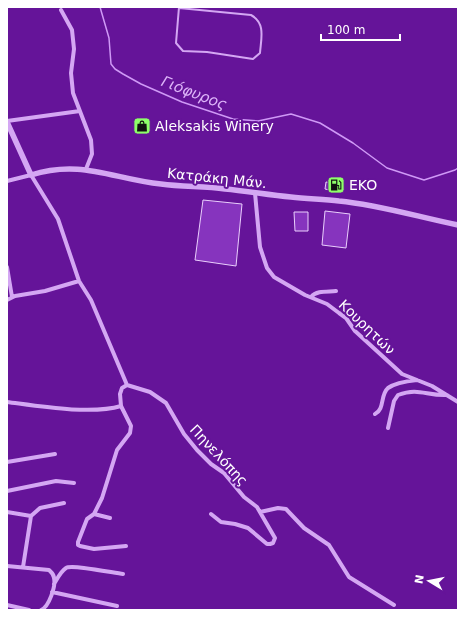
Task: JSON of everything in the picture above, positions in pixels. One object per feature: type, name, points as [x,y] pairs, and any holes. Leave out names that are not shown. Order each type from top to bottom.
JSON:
[{"type":"street","points":[[61,10],[72,30],[74,49],[71,73],[73,93],[91,140],[92,154],[86,169]]},
{"type":"street","points":[[80,111],[7,122],[30,175],[58,219],[79,281],[91,300],[127,385],[122,388],[120,394],[121,406],[131,426],[130,433],[117,450],[102,498],[94,514],[87,519],[78,540],[78,545],[94,549],[126,546]]},
{"type":"street","name":"Κατράκη Μάν.","points":[[30,175],[56,169],[86,169],[158,184],[224,188],[255,193],[371,205],[458,225]]},
{"type":"street","points":[[7,181],[30,175]]},
{"type":"street","name":"Κουρητών","points":[[255,193],[260,247],[267,268],[272,275],[311,297],[327,304],[344,317],[355,331],[395,369],[404,375],[438,388],[458,402]]},
{"type":"street","points":[[7,267],[12,297]]},
{"type":"street","points":[[7,300],[12,297],[51,289],[79,281]]},
{"type":"street","points":[[311,297],[318,293],[336,291]]},
{"type":"street","points":[[375,414],[380,409],[384,394],[388,388],[405,382],[419,380]]},
{"type":"street","name":"Πηνελόπης","points":[[127,385],[150,392],[166,403],[180,429],[196,450],[211,464],[224,473],[240,494],[257,508],[275,538],[273,543],[267,544],[248,528],[220,522],[211,514]]},
{"type":"street","points":[[388,428],[394,401],[398,395],[415,390],[437,396],[447,395]]},
{"type":"street","points":[[7,402],[86,409],[111,409],[121,406]]},
{"type":"street","points":[[7,462],[55,454]]},
{"type":"street","points":[[7,491],[56,481],[74,483]]},
{"type":"street","points":[[23,567],[31,516],[40,508],[64,503]]},
{"type":"street","points":[[260,512],[278,508],[286,509],[304,528],[329,545],[349,577],[394,605]]},
{"type":"street","points":[[7,512],[31,516]]},
{"type":"street","points":[[94,514],[110,518]]},
{"type":"street","points":[[7,566],[48,570],[53,573],[54,584],[52,592],[46,607],[41,610]]},
{"type":"street","points":[[54,584],[67,567],[123,574]]},
{"type":"street","points":[[52,592],[117,606]]},
{"type":"street","points":[[7,605],[29,610]]},
{"type":"lane","points":[[179,8],[255,16],[260,22],[262,28],[260,54],[253,59],[207,52],[183,51],[176,44],[179,8]]},
{"type":"building","points":[[334,181],[340,182],[338,192],[325,189],[326,182],[334,183]]},
{"type":"building","points":[[203,200],[242,204],[236,266],[195,260]]},
{"type":"building","points":[[325,211],[350,214],[346,248],[322,245]]},
{"type":"building","points":[[294,212],[308,212],[308,231],[295,231]]},
{"type":"waterway","name":"Γιόφυρος","points":[[100,7],[109,38],[111,64],[115,69],[141,84],[182,102],[233,119],[258,121],[291,114],[320,123],[353,143],[387,168],[424,180],[458,168]]},
{"type":"place","name":"Aleksakis Winery","points":[[142,126]]},
{"type":"place","name":"EKO","points":[[336,185]]}]
